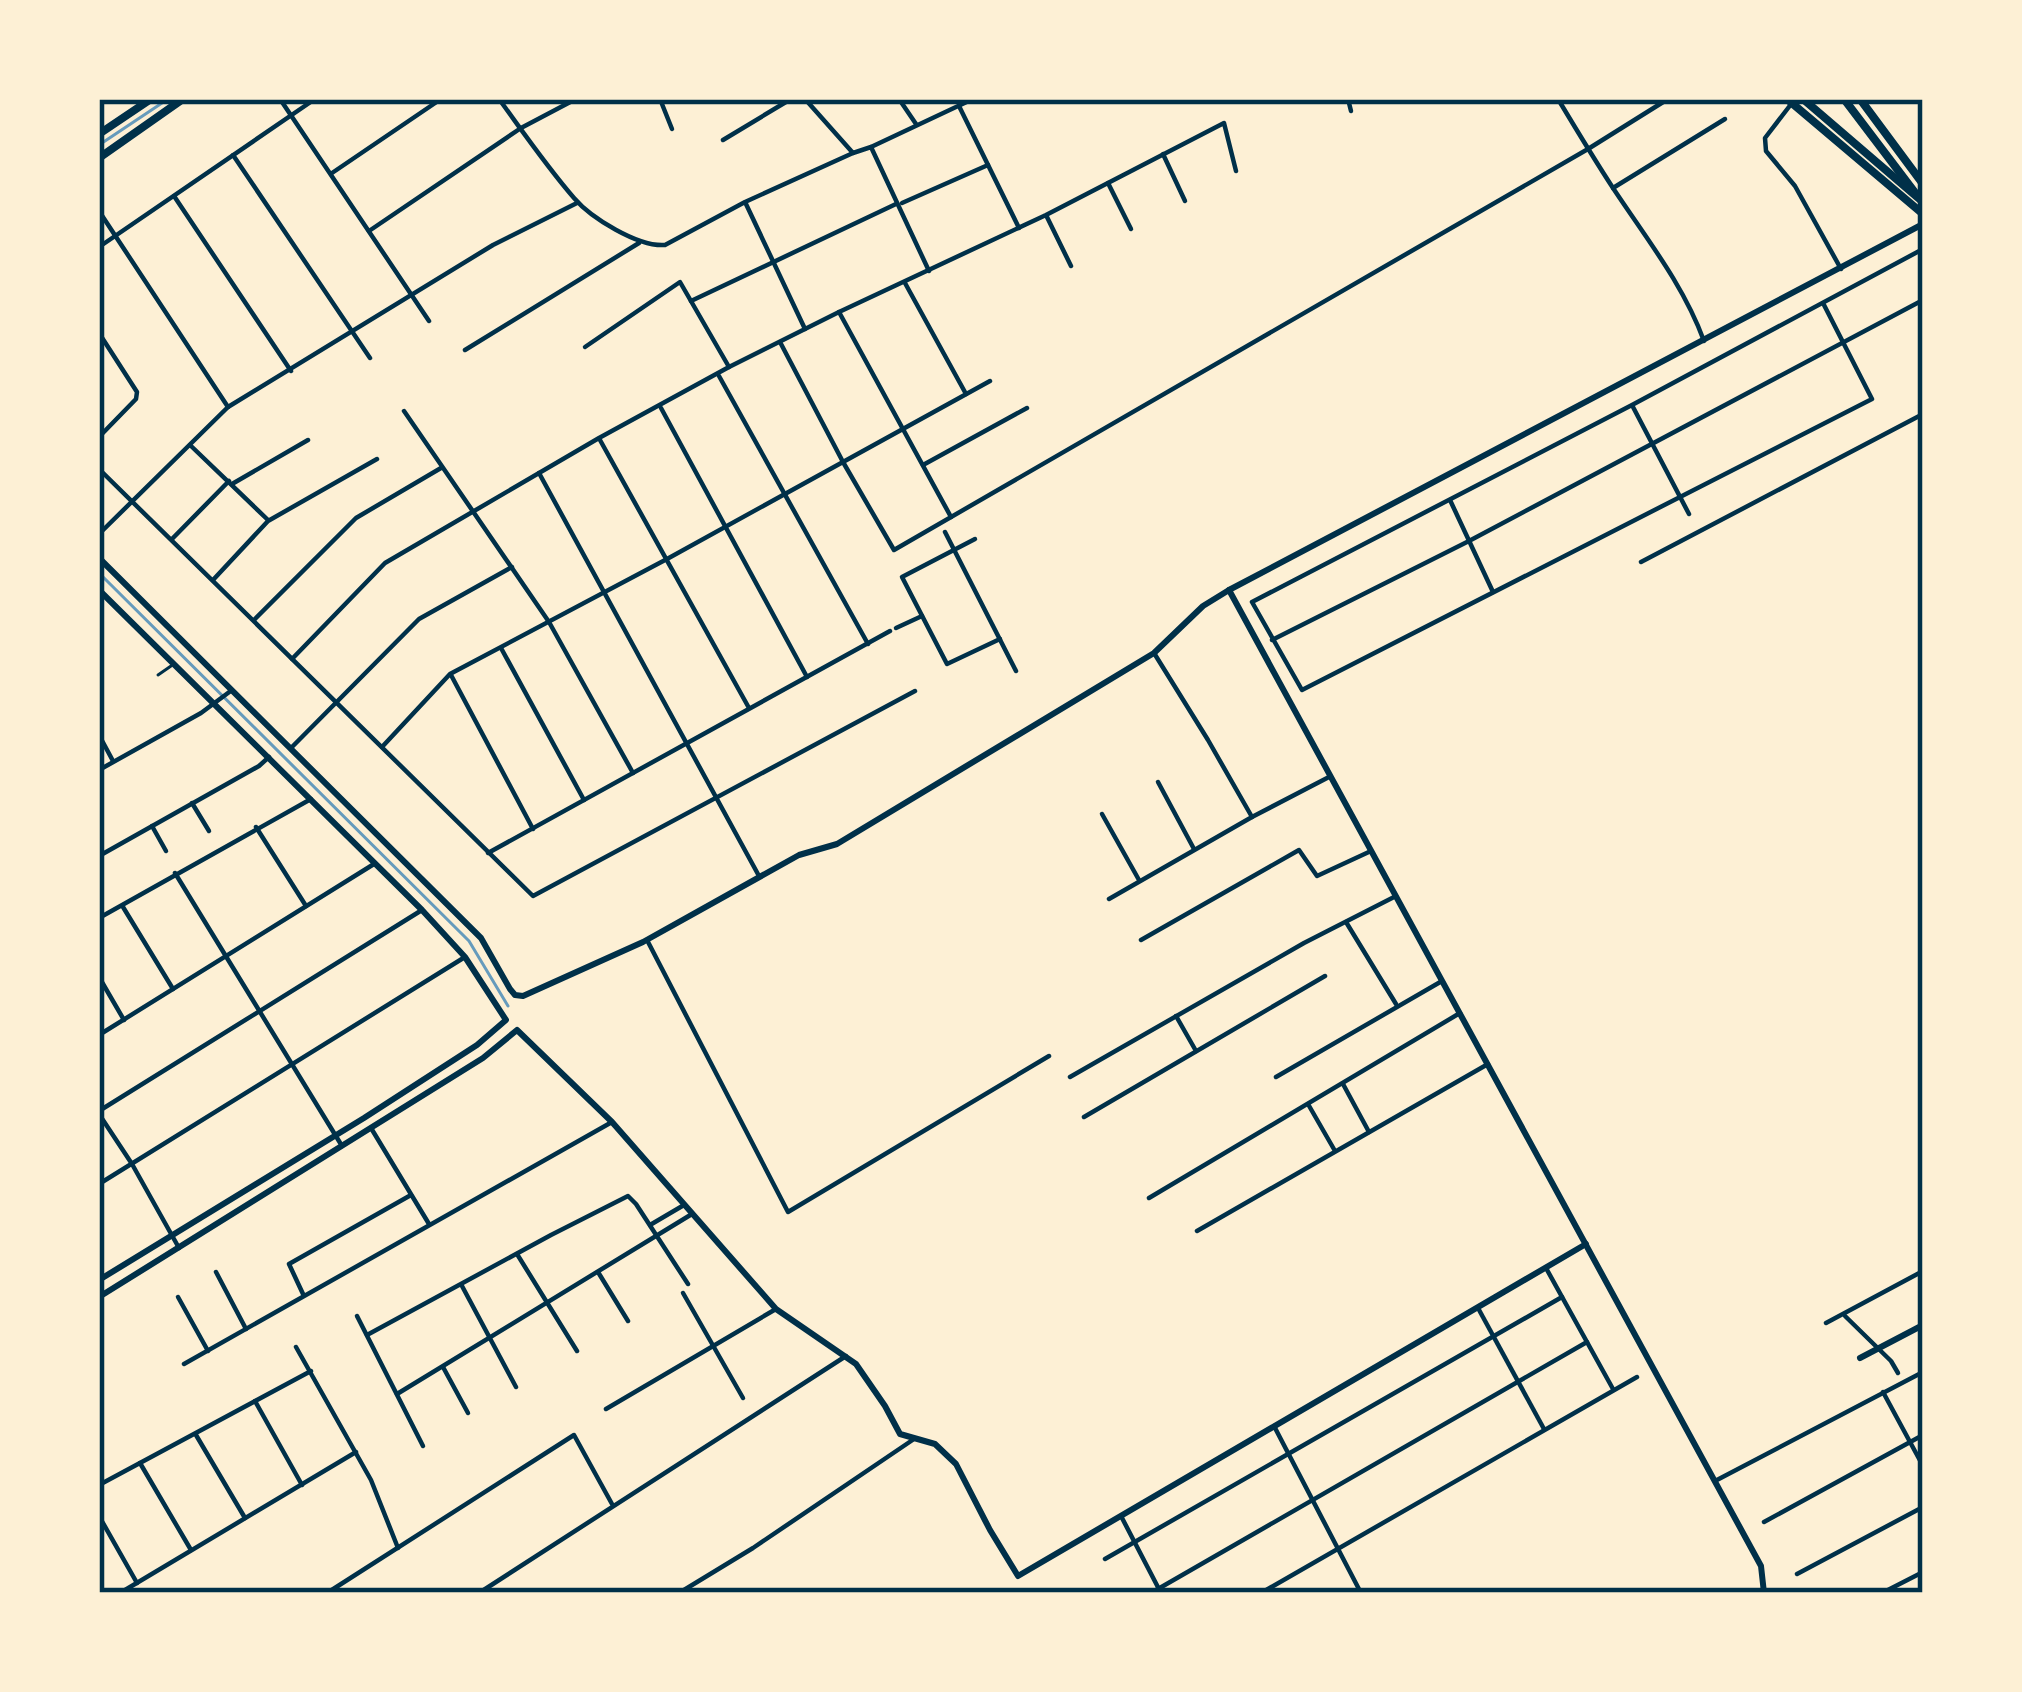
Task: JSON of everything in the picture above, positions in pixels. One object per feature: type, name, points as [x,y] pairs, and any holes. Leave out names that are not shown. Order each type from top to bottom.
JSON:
[{"type":"main road","points":[[99,134],[151,99]]},
{"type":"main road","points":[[99,158],[183,99]]},
{"type":"main road","points":[[1844,99],[1922,205]]},
{"type":"main road","points":[[1860,99],[1923,184]]},
{"type":"main road","points":[[1794,100],[1922,205]]},
{"type":"main road","points":[[1794,100],[1922,205]]},
{"type":"street","points":[[280,99],[429,321]]},
{"type":"street","points":[[99,247],[316,99]]},
{"type":"street","points":[[331,174],[441,99]]},
{"type":"street","points":[[499,99],[578,202],[639,243],[665,245],[745,202],[971,99]]},
{"type":"street","points":[[369,231],[521,128],[576,99]]},
{"type":"street","points":[[660,99],[672,129]]},
{"type":"street","points":[[723,140],[791,99]]},
{"type":"street","points":[[805,99],[854,153]]},
{"type":"street","points":[[899,99],[916,124]]},
{"type":"street","points":[[1348,99],[1351,110]]},
{"type":"street","points":[[1558,99],[1673,276],[1704,341]]},
{"type":"street","points":[[780,342],[894,550],[1668,99]]},
{"type":"street","points":[[1794,100],[1765,138],[1766,151],[1795,186],[1841,269]]},
{"type":"street","points":[[958,106],[1019,228]]},
{"type":"street","points":[[1612,188],[1725,119]]},
{"type":"street","points":[[292,659],[380,567],[729,368],[1224,123],[1236,171]]},
{"type":"street","points":[[872,147],[929,271]]},
{"type":"street","points":[[1162,154],[1185,201]]},
{"type":"street","points":[[233,155],[370,358]]},
{"type":"street","points":[[691,301],[988,165]]},
{"type":"street","points":[[1108,183],[1131,230]]},
{"type":"street","points":[[174,196],[291,371]]},
{"type":"street","points":[[99,533],[228,407],[493,245],[578,202]]},
{"type":"street","points":[[745,202],[806,329]]},
{"type":"street","points":[[99,211],[228,407]]},
{"type":"street","points":[[1046,215],[1071,266]]},
{"type":"street","points":[[99,558],[481,938],[515,995],[523,996],[646,940],[799,855],[837,844],[1154,652],[1203,606],[1229,590],[1923,224]]},
{"type":"street","points":[[465,350],[639,243]]},
{"type":"street","points":[[1823,303],[1872,399],[1302,690],[1252,602],[1923,249]]},
{"type":"street","points":[[585,347],[680,282],[729,368]]},
{"type":"street","points":[[905,282],[967,394]]},
{"type":"street","points":[[1272,640],[1923,301]]},
{"type":"street","points":[[838,312],[951,517]]},
{"type":"street","points":[[99,333],[137,392],[136,399],[99,437]]},
{"type":"street","points":[[718,374],[868,644]]},
{"type":"street","points":[[382,747],[450,674],[990,381]]},
{"type":"street","points":[[660,405],[807,677]]},
{"type":"street","points":[[1632,405],[1689,514]]},
{"type":"street","points":[[923,465],[1027,409]]},
{"type":"street","points":[[404,410],[549,622],[633,773]]},
{"type":"street","points":[[1641,562],[1923,414]]},
{"type":"street","points":[[599,438],[749,708]]},
{"type":"street","points":[[172,539],[231,483],[308,440]]},
{"type":"street","points":[[190,445],[268,521]]},
{"type":"street","points":[[213,580],[268,521],[377,459]]},
{"type":"street","points":[[254,620],[356,518],[441,468]]},
{"type":"street","points":[[99,469],[531,896],[915,691]]},
{"type":"street","points":[[539,473],[759,876]]},
{"type":"street","points":[[1450,499],[1493,592]]},
{"type":"street","points":[[945,532],[1016,670]]},
{"type":"street","points":[[975,539],[902,577],[947,664],[1000,639]]},
{"type":"street","points":[[291,748],[419,619],[512,567]]},
{"type":"street","points":[[99,590],[177,662],[422,910],[465,957],[506,1020],[612,1122],[776,1309],[856,1364],[900,1434],[935,1444],[956,1464],[1018,1576],[1586,1244]]},
{"type":"street","points":[[1229,590],[1761,1565],[1764,1593]]},
{"type":"street","points":[[488,854],[922,616]]},
{"type":"street","points":[[501,648],[584,800]]},
{"type":"street","points":[[1154,652],[1252,817]]},
{"type":"street","points":[[450,674],[533,829]]},
{"type":"street","points":[[99,770],[230,692]]},
{"type":"street","points":[[99,735],[113,761]]},
{"type":"street","points":[[99,856],[269,757]]},
{"type":"street","points":[[1109,899],[1329,777]]},
{"type":"street","points":[[1158,782],[1194,849]]},
{"type":"street","points":[[99,918],[311,799]]},
{"type":"street","points":[[192,803],[209,831]]},
{"type":"street","points":[[1102,814],[1139,880]]},
{"type":"street","points":[[152,826],[166,850]]},
{"type":"street","points":[[256,827],[306,906]]},
{"type":"street","points":[[1142,940],[1299,850],[1317,876],[1371,851]]},
{"type":"street","points":[[99,1035],[376,862]]},
{"type":"street","points":[[175,873],[342,1146]]},
{"type":"street","points":[[1070,1077],[1396,896]]},
{"type":"street","points":[[122,904],[173,989]]},
{"type":"street","points":[[179,1248],[99,1112],[422,910]]},
{"type":"street","points":[[1346,922],[1397,1006]]},
{"type":"street","points":[[646,940],[788,1212],[1049,1056]]},
{"type":"street","points":[[99,1184],[465,957]]},
{"type":"street","points":[[1084,1117],[1324,976]]},
{"type":"street","points":[[99,977],[124,1020]]},
{"type":"street","points":[[1276,1077],[1442,981]]},
{"type":"street","points":[[1149,1198],[1460,1013]]},
{"type":"street","points":[[1175,1016],[1196,1052]]},
{"type":"street","points":[[99,1280],[335,1136],[477,1045],[506,1020]]},
{"type":"street","points":[[99,1297],[483,1058],[517,1030]]},
{"type":"street","points":[[1197,1231],[1488,1064]]},
{"type":"street","points":[[1342,1083],[1369,1132]]},
{"type":"street","points":[[1308,1103],[1335,1151]]},
{"type":"street","points":[[184,1364],[612,1122]]},
{"type":"street","points":[[370,1129],[429,1224]]},
{"type":"street","points":[[304,1296],[289,1264],[411,1195]]},
{"type":"street","points":[[367,1335],[623,1197],[633,1200],[688,1284]]},
{"type":"street","points":[[650,1225],[684,1205]]},
{"type":"street","points":[[397,1394],[692,1214]]},
{"type":"street","points":[[517,1254],[577,1351]]},
{"type":"street","points":[[1546,1268],[1614,1390]]},
{"type":"street","points":[[1826,1323],[1923,1271]]},
{"type":"street","points":[[216,1272],[246,1329]]},
{"type":"street","points":[[598,1272],[628,1321]]},
{"type":"street","points":[[461,1284],[516,1387]]},
{"type":"street","points":[[683,1293],[743,1398]]},
{"type":"street","points":[[178,1297],[208,1351]]},
{"type":"street","points":[[1105,1559],[1562,1297]]},
{"type":"street","points":[[1478,1307],[1545,1430]]},
{"type":"street","points":[[606,1409],[776,1309]]},
{"type":"street","points":[[1843,1314],[1898,1373]]},
{"type":"street","points":[[357,1316],[423,1446]]},
{"type":"street","points":[[1860,1358],[1923,1325]]},
{"type":"street","points":[[1151,1593],[1587,1342]]},
{"type":"street","points":[[296,1347],[371,1480],[398,1548]]},
{"type":"street","points":[[479,1593],[845,1356]]},
{"type":"street","points":[[443,1367],[468,1413]]},
{"type":"street","points":[[99,1485],[311,1371]]},
{"type":"street","points":[[1715,1481],[1923,1372]]},
{"type":"street","points":[[1261,1593],[1637,1377]]},
{"type":"street","points":[[1883,1392],[1923,1466]]},
{"type":"street","points":[[254,1400],[302,1485]]},
{"type":"street","points":[[1274,1426],[1361,1593]]},
{"type":"street","points":[[194,1433],[245,1518]]},
{"type":"street","points":[[327,1593],[574,1435],[612,1504]]},
{"type":"street","points":[[1764,1522],[1923,1435]]},
{"type":"street","points":[[679,1593],[753,1549],[914,1439]]},
{"type":"street","points":[[120,1593],[356,1452]]},
{"type":"street","points":[[140,1463],[191,1550]]},
{"type":"street","points":[[1797,1574],[1923,1507]]},
{"type":"street","points":[[99,1516],[137,1583]]},
{"type":"street","points":[[1121,1516],[1160,1591]]},
{"type":"street","points":[[1882,1593],[1923,1571]]},
{"type":"lane","points":[[158,675],[177,662]]},
{"type":"waterway","points":[[99,145],[168,99]]},
{"type":"waterway","points":[[99,573],[469,941],[508,1006]]}]
